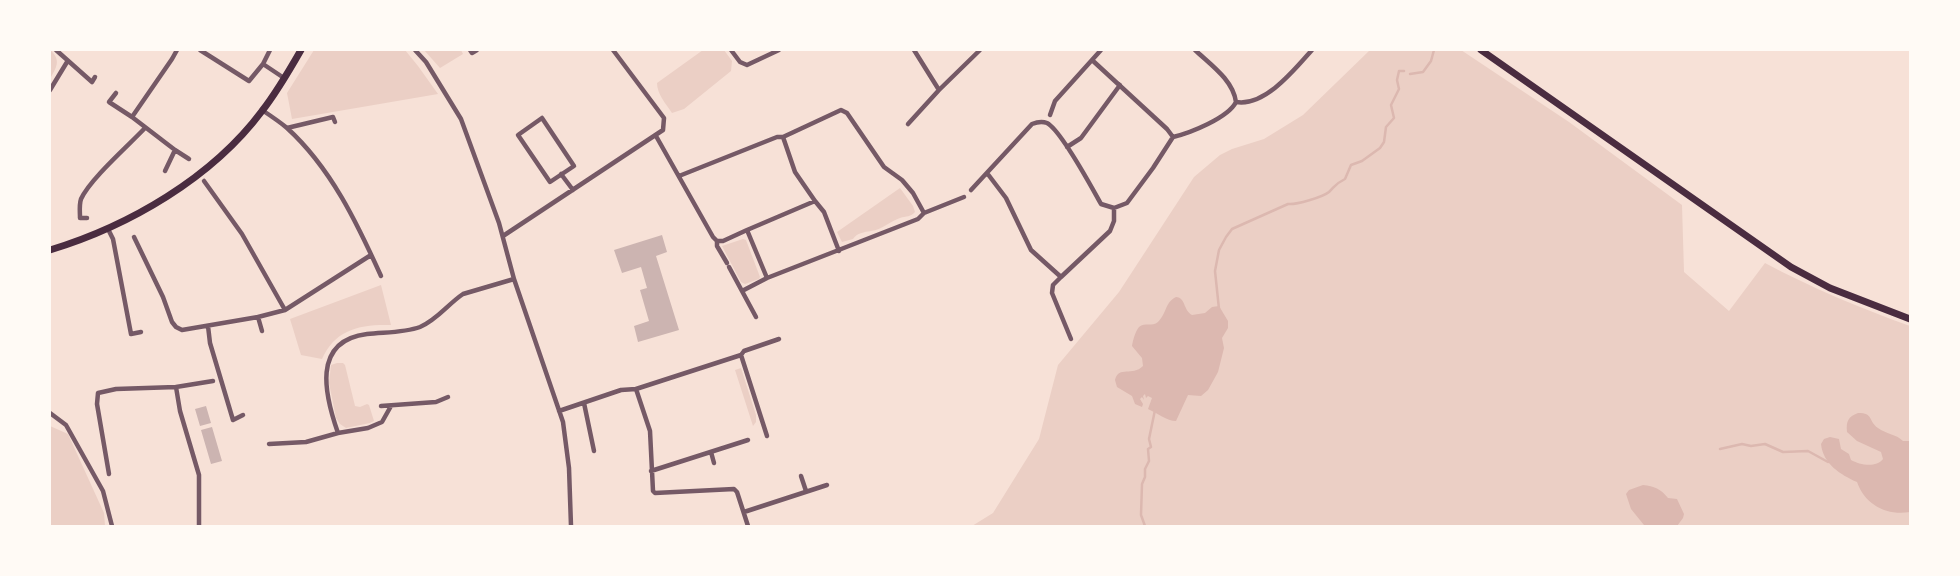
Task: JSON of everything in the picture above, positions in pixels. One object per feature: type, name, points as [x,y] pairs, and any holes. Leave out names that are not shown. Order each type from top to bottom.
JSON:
[{"type":"main road","points":[[50,250],[108,229],[154,205],[202,172],[248,128],[284,78],[301,50]]},
{"type":"main road","points":[[1481,50],[1792,267],[1830,288],[1910,319]]},
{"type":"street","points":[[56,50],[67,62],[92,82],[95,77]]},
{"type":"street","points":[[132,117],[177,50]]},
{"type":"street","points":[[200,50],[249,81],[263,64],[270,50]]},
{"type":"street","points":[[415,50],[426,62],[461,119],[503,236],[514,278],[566,437],[571,526]]},
{"type":"street","points":[[470,50],[472,53],[477,50]]},
{"type":"street","points":[[503,236],[663,130],[664,118],[613,50]]},
{"type":"street","points":[[731,50],[740,62],[748,65],[779,50]]},
{"type":"street","points":[[914,50],[939,90]]},
{"type":"street","points":[[908,124],[980,50]]},
{"type":"street","points":[[1050,115],[1055,100],[1101,50]]},
{"type":"street","points":[[971,190],[1032,124],[1038,122],[1048,123],[1068,147],[1101,204],[1114,208],[1127,203],[1173,138],[1186,134],[1228,112],[1236,102],[1235,92],[1230,84],[1195,50]]},
{"type":"street","points":[[1236,102],[1248,103],[1279,85],[1312,50]]},
{"type":"street","points":[[1092,60],[1167,129],[1173,138]]},
{"type":"street","points":[[50,90],[67,62]]},
{"type":"street","points":[[263,64],[284,78]]},
{"type":"street","points":[[1068,147],[1081,138],[1120,85]]},
{"type":"street","points":[[116,93],[108,102],[132,117],[189,159]]},
{"type":"street","points":[[262,110],[287,128],[320,163],[351,212],[381,276]]},
{"type":"street","points":[[679,176],[777,137],[783,137],[841,110],[847,113],[884,167],[902,180],[913,193],[924,213]]},
{"type":"street","points":[[542,118],[574,166],[561,174],[550,182],[518,135],[542,118]]},
{"type":"street","points":[[287,128],[334,119]]},
{"type":"street","points":[[87,218],[80,218],[81,199],[90,185],[145,128]]},
{"type":"street","points":[[656,136],[717,241],[717,246],[756,317]]},
{"type":"street","points":[[783,137],[795,172],[824,212],[839,250]]},
{"type":"street","points":[[165,171],[175,150]]},
{"type":"street","points":[[987,173],[1006,198],[1032,250],[1061,277]]},
{"type":"street","points":[[561,174],[572,190]]},
{"type":"street","points":[[204,181],[242,234],[284,310]]},
{"type":"street","points":[[742,291],[767,278],[918,220],[924,213],[964,197]]},
{"type":"street","points":[[717,241],[723,241],[815,201]]},
{"type":"street","points":[[1072,339],[1052,293],[1053,285],[1110,230],[1114,221],[1114,208]]},
{"type":"street","points":[[108,229],[113,238],[131,334],[141,332]]},
{"type":"street","points":[[746,230],[767,278]]},
{"type":"street","points":[[134,238],[176,327],[182,330],[258,317],[284,310],[371,255]]},
{"type":"street","points":[[133,251],[139,248]]},
{"type":"street","points":[[338,433],[331,414],[326,379],[330,355],[337,346],[364,334],[419,328],[430,322],[463,294],[514,278]]},
{"type":"street","points":[[258,317],[262,331]]},
{"type":"street","points":[[208,326],[210,343],[233,420],[243,415]]},
{"type":"street","points":[[559,411],[621,390],[636,389],[741,355],[744,351],[779,339]]},
{"type":"street","points":[[741,355],[767,436]]},
{"type":"street","points":[[108,474],[96,404],[98,393],[116,389],[176,387],[213,381]]},
{"type":"street","points":[[176,387],[180,411],[199,476],[199,526]]},
{"type":"street","points":[[636,389],[650,431],[652,488],[655,493],[734,489],[737,492],[748,526]]},
{"type":"street","points":[[381,406],[436,402],[448,397]]},
{"type":"street","points":[[584,403],[594,451]]},
{"type":"street","points":[[269,444],[306,442],[338,433],[368,428],[382,422],[391,406]]},
{"type":"street","points":[[50,413],[66,425],[103,490],[112,526]]},
{"type":"street","points":[[651,471],[748,440]]},
{"type":"street","points":[[711,452],[714,463]]},
{"type":"street","points":[[801,476],[806,491]]},
{"type":"street","points":[[744,512],[827,485]]},
{"type":"shaded area","points":[[50,50],[56,57],[57,64],[50,79]]},
{"type":"shaded area","points":[[314,50],[405,50],[438,94],[292,119],[287,93]]},
{"type":"shaded area","points":[[424,50],[461,50],[463,54],[440,68]]},
{"type":"shaded area","points":[[703,50],[724,50],[732,61],[731,71],[684,109],[672,113],[660,95],[657,83]]},
{"type":"shaded area","points":[[1370,50],[1461,50],[1569,122],[1682,205],[1684,272],[1729,311],[1765,263],[1836,297],[1910,326],[1910,526],[972,526],[993,513],[1039,439],[1058,365],[1119,292],[1194,177],[1220,155],[1232,149],[1264,139],[1303,115]]},
{"type":"shaded area","points":[[900,188],[913,206],[915,212],[913,214],[896,219],[879,229],[861,233],[853,239],[842,242],[837,232]]},
{"type":"shaded area","points":[[743,239],[746,240],[760,277],[745,284],[741,282],[722,246]]},
{"type":"shaded area","points":[[381,285],[391,325],[359,327],[350,330],[334,341],[322,359],[301,355],[290,319]]},
{"type":"shaded area","points":[[1176,297],[1181,300],[1192,315],[1205,313],[1212,307],[1219,306],[1228,321],[1228,328],[1222,338],[1224,348],[1218,372],[1208,390],[1201,396],[1188,395],[1176,421],[1173,421],[1148,409],[1152,398],[1148,396],[1146,398],[1145,394],[1143,396],[1144,400],[1142,397],[1140,399],[1143,404],[1142,407],[1135,404],[1132,396],[1117,387],[1115,380],[1120,373],[1135,371],[1143,366],[1142,358],[1132,346],[1136,331],[1141,326],[1158,322],[1172,299]]},
{"type":"shaded area","points":[[337,363],[345,365],[355,406],[369,405],[374,421],[346,428],[336,418],[329,383],[331,365]]},
{"type":"shaded area","points":[[741,368],[756,415],[756,422],[753,426],[735,370]]},
{"type":"shaded area","points":[[1858,413],[1869,416],[1881,430],[1903,441],[1910,441],[1910,512],[1893,512],[1871,503],[1865,497],[1857,482],[1839,472],[1825,457],[1821,444],[1824,439],[1830,437],[1839,439],[1841,449],[1849,454],[1851,460],[1855,462],[1872,465],[1883,459],[1881,452],[1857,441],[1847,432],[1848,420]]},
{"type":"shaded area","points":[[50,426],[68,434],[104,513],[105,526],[50,526]]},
{"type":"shaded area","points":[[1643,485],[1657,488],[1668,498],[1677,499],[1684,514],[1677,526],[1644,525],[1631,509],[1626,494],[1629,490]]},
{"type":"building","points":[[662,235],[667,252],[656,256],[679,330],[638,342],[634,326],[649,321],[640,290],[647,288],[641,267],[622,273],[614,250]]},
{"type":"building","points":[[206,406],[211,423],[200,426],[195,409]]},
{"type":"building","points":[[212,427],[222,461],[211,464],[201,430]]},
{"type":"waterway","points":[[1410,74],[1423,72],[1431,61],[1434,50]]},
{"type":"waterway","points":[[1219,309],[1215,271],[1219,250],[1232,229],[1288,204],[1303,202],[1326,194],[1337,183],[1345,179],[1351,165],[1362,161],[1380,148],[1384,142],[1386,127],[1394,118],[1391,105],[1399,89],[1397,80],[1399,71],[1404,71]]},
{"type":"waterway","points":[[1145,526],[1141,515],[1142,484],[1149,461],[1148,449],[1151,447],[1149,439],[1155,410]]},
{"type":"waterway","points":[[1720,449],[1742,444],[1751,446],[1765,444],[1783,452],[1808,451],[1828,462]]}]
